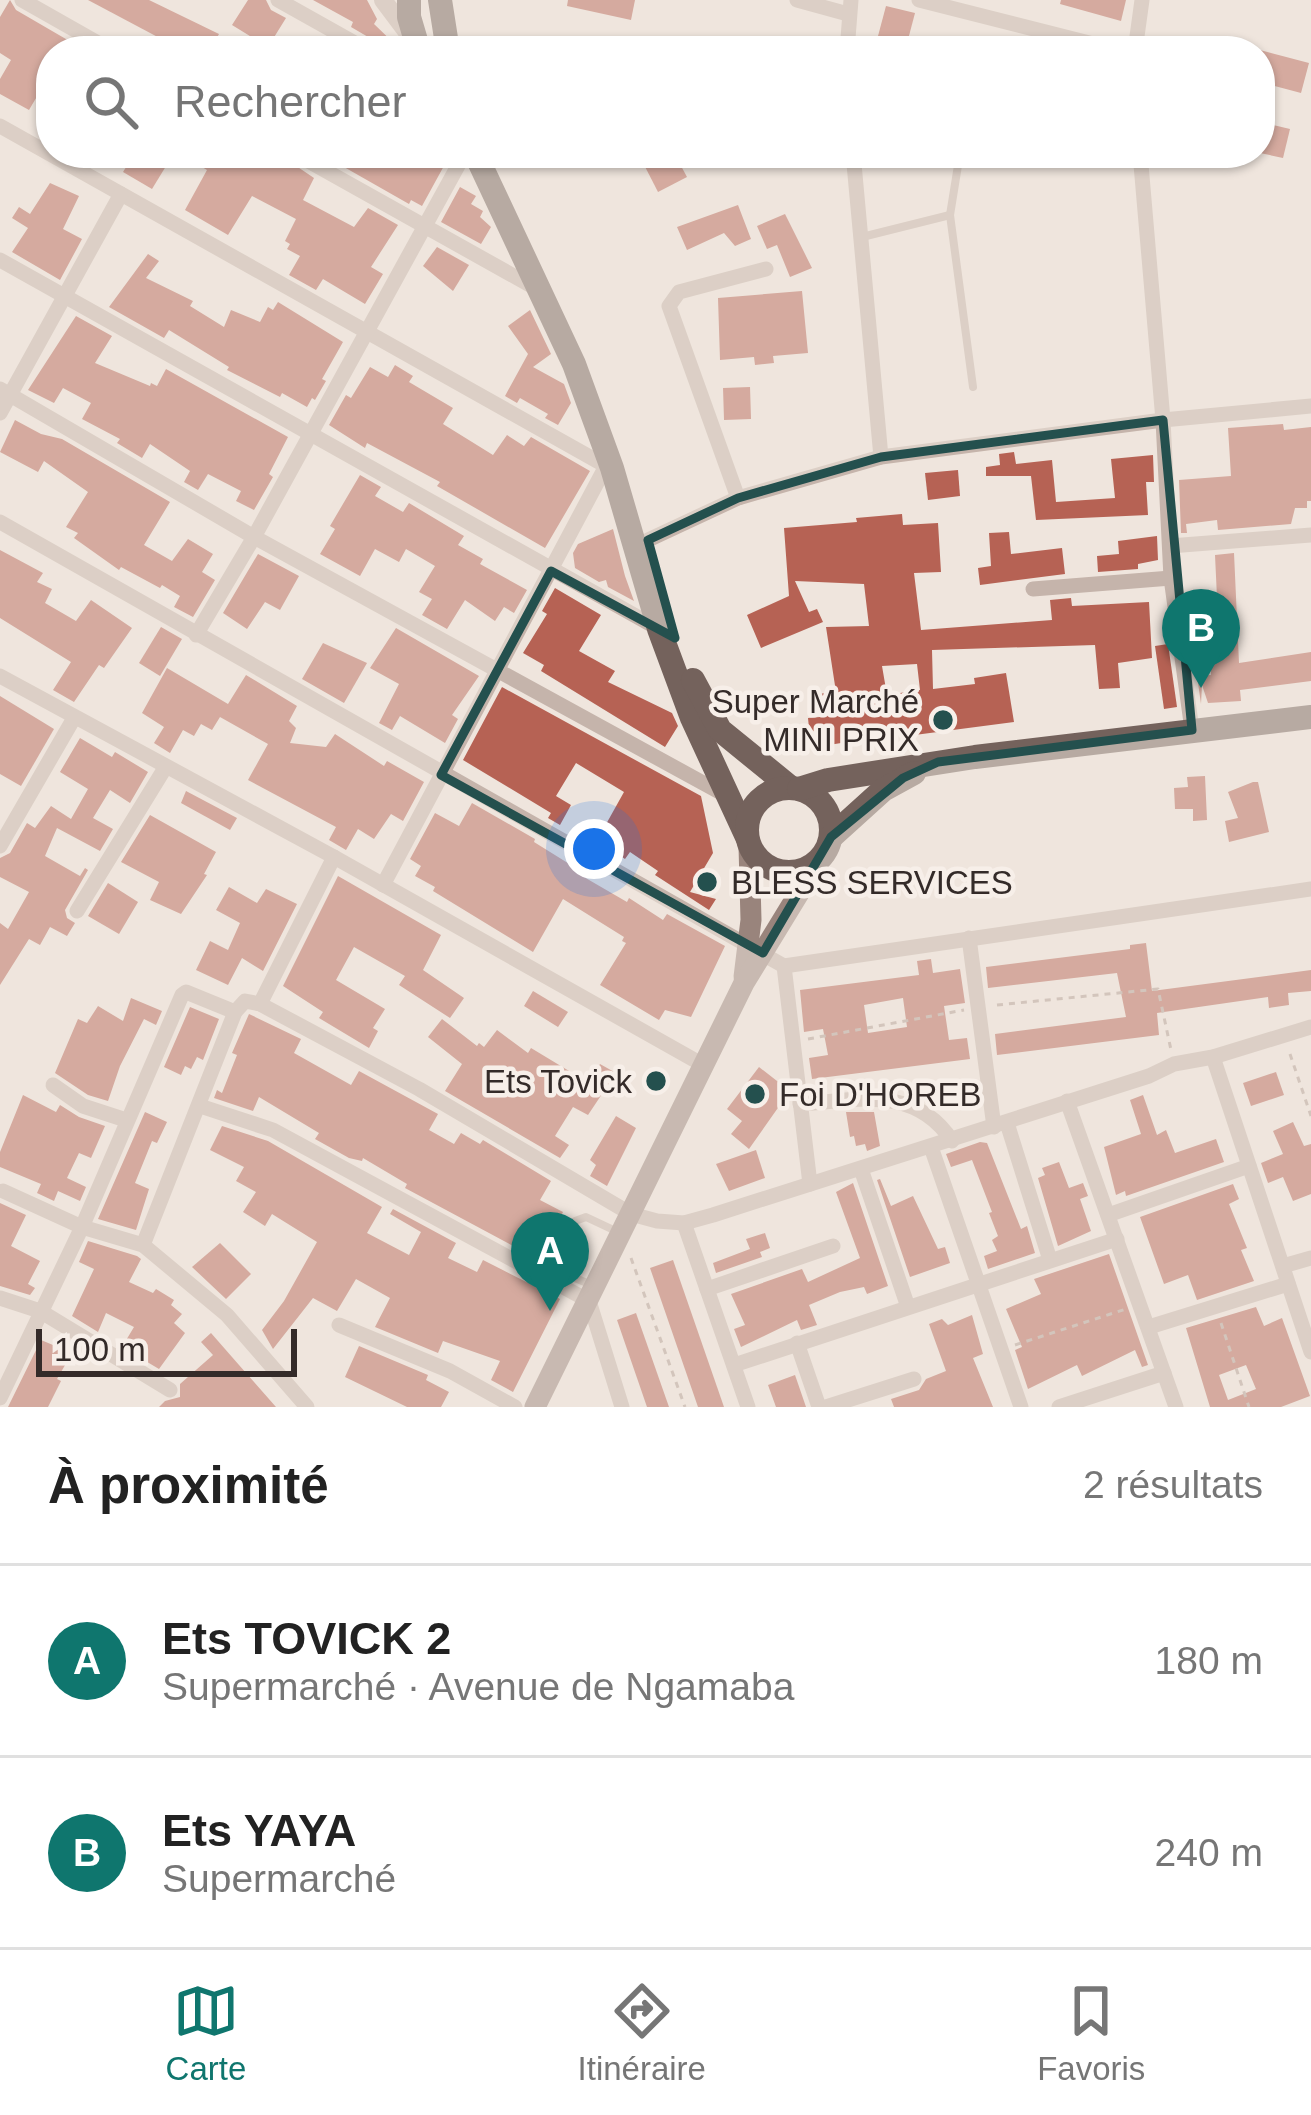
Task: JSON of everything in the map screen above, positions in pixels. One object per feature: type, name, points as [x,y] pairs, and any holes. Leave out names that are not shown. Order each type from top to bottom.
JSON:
[{"type":"main road","points":[[440,0],[444,36]]},
{"type":"main road","points":[[400,2],[413,36]]},
{"type":"main road","points":[[482,168],[544,292],[609,467],[659,629],[725,795],[764,865],[801,871],[884,790],[938,762]]},
{"type":"main road","points":[[500,168],[585,357],[648,540],[671,624],[704,705],[733,743],[822,803],[830,819],[826,847],[756,949],[706,1066],[535,1407]]},
{"type":"main road","points":[[756,949],[749,814],[757,802],[776,790],[938,762],[1311,717]]},
{"type":"street","points":[[22,0],[86,36]]},
{"type":"street","points":[[278,0],[342,36]]},
{"type":"street","points":[[797,0],[850,7]]},
{"type":"street","points":[[919,0],[968,6],[1068,36]]},
{"type":"street","points":[[1137,36],[1142,0]]},
{"type":"street","points":[[400,2],[438,36]]},
{"type":"street","points":[[0,126],[36,146]]},
{"type":"street","points":[[75,168],[609,467],[383,885]]},
{"type":"street","points":[[321,168],[544,292]]},
{"type":"street","points":[[196,635],[457,168]]},
{"type":"street","points":[[855,168],[881,457]]},
{"type":"street","points":[[1141,168],[1171,578],[1192,730]]},
{"type":"street","points":[[0,413],[5,392],[67,296],[121,194]]},
{"type":"street","points":[[0,260],[659,629]]},
{"type":"street","points":[[738,498],[670,306],[680,292],[766,269]]},
{"type":"street","points":[[5,392],[254,537],[725,795]]},
{"type":"street","points":[[648,540],[738,498],[881,457],[1311,406]]},
{"type":"street","points":[[0,522],[784,966],[1311,889]]},
{"type":"street","points":[[1170,546],[1311,535]]},
{"type":"street","points":[[1033,589],[1171,578]]},
{"type":"street","points":[[0,676],[706,1066]]},
{"type":"street","points":[[0,846],[74,718]]},
{"type":"street","points":[[77,911],[165,768]]},
{"type":"street","points":[[260,1004],[334,857]]},
{"type":"street","points":[[970,938],[1000,1125],[1050,1260]]},
{"type":"street","points":[[784,966],[810,1184]]},
{"type":"street","points":[[0,1398],[82,1227],[184,993],[236,1012]]},
{"type":"street","points":[[142,1245],[236,1012],[245,1001],[260,1004],[418,1089],[627,1224],[684,1223],[952,1141],[1174,1064],[1311,1027]]},
{"type":"street","points":[[1213,1057],[1311,1352]]},
{"type":"street","points":[[53,1085],[82,1106],[126,1120]]},
{"type":"street","points":[[800,1104],[877,1098],[904,1101],[931,1115],[952,1141]]},
{"type":"street","points":[[1067,1101],[1176,1407]]},
{"type":"street","points":[[200,1106],[273,1130],[592,1294],[622,1407]]},
{"type":"street","points":[[931,1147],[1021,1407]]},
{"type":"street","points":[[1108,1215],[1249,1166]]},
{"type":"street","points":[[861,1169],[908,1306]]},
{"type":"street","points":[[3,1191],[82,1227],[142,1245],[227,1315],[307,1407]]},
{"type":"street","points":[[684,1223],[748,1407]]},
{"type":"street","points":[[734,1365],[1117,1239]]},
{"type":"street","points":[[707,1289],[833,1246]]},
{"type":"street","points":[[1283,1266],[1311,1258]]},
{"type":"street","points":[[1149,1328],[1288,1284]]},
{"type":"street","points":[[0,1298],[40,1312],[170,1390]]},
{"type":"street","points":[[339,1325],[450,1371],[515,1407]]},
{"type":"street","points":[[797,1343],[822,1407],[914,1379]]},
{"type":"street","points":[[1059,1407],[1104,1400],[1164,1373]]},
{"type":"lane","points":[[958,168],[950,215],[973,387]]},
{"type":"lane","points":[[860,237],[950,215]]},
{"type":"lane","points":[[564,1232],[586,1217],[627,1224]]},
{"type":"lane","points":[[555,1249],[553,1263],[592,1294]]},
{"type":"path","points":[[795,1042],[980,1007],[1158,989],[1174,1064]]},
{"type":"path","points":[[1283,1035],[1311,1116]]},
{"type":"path","points":[[627,1224],[685,1407]]},
{"type":"path","points":[[1002,1349],[1140,1304]]},
{"type":"path","points":[[1214,1304],[1249,1407]]},
{"type":"highlighted area","points":[[1163,420],[1192,730],[938,762],[903,778],[831,837],[763,953],[441,775],[551,571],[675,638],[648,540],[738,498],[881,457]]},
{"type":"building","points":[[10,0],[16,10],[61,36],[36,36],[36,98],[29,110],[0,94],[0,79],[11,60],[0,53],[0,17]]},
{"type":"building","points":[[88,0],[149,0],[219,34],[156,36]]},
{"type":"building","points":[[248,0],[266,0],[271,10],[286,18],[275,36],[250,36],[232,25]]},
{"type":"building","points":[[313,0],[367,0],[377,19],[374,24],[386,36],[366,36],[351,27],[353,22]]},
{"type":"building","points":[[568,0],[635,0],[631,20],[567,6]]},
{"type":"building","points":[[1061,0],[1126,0],[1121,21],[1060,4]]},
{"type":"building","points":[[886,6],[915,13],[909,36],[878,36]]},
{"type":"building","points":[[1275,54],[1309,63],[1301,93],[1275,86]]},
{"type":"building","points":[[1275,126],[1290,129],[1283,158],[1275,156]]},
{"type":"building","points":[[126,168],[165,168],[152,189],[123,172]]},
{"type":"building","points":[[204,168],[299,168],[314,178],[303,200],[354,227],[368,208],[398,225],[371,267],[383,274],[365,304],[323,279],[316,290],[289,275],[300,256],[287,249],[290,244],[285,241],[296,219],[252,196],[228,235],[185,210],[207,170]]},
{"type":"building","points":[[346,168],[443,168],[422,206],[411,200],[409,204]]},
{"type":"building","points":[[646,168],[682,168],[687,177],[658,192]]},
{"type":"building","points":[[50,183],[79,196],[63,229],[82,239],[60,280],[12,252],[28,228],[12,218],[19,207],[30,214]]},
{"type":"building","points":[[460,187],[476,196],[471,204],[483,211],[480,217],[491,227],[481,244],[441,222]]},
{"type":"building","points":[[738,205],[751,239],[735,246],[724,233],[687,250],[677,227]]},
{"type":"building","points":[[785,214],[812,268],[790,277],[777,245],[767,249],[757,226]]},
{"type":"building","points":[[437,247],[469,265],[453,291],[423,266]]},
{"type":"building","points":[[148,254],[159,261],[146,278],[193,301],[190,306],[224,327],[231,310],[260,322],[268,307],[273,310],[278,302],[343,342],[315,400],[307,407],[282,393],[280,397],[227,370],[229,367],[169,330],[164,338],[109,307]]},
{"type":"building","points":[[802,291],[808,353],[773,356],[774,363],[755,365],[754,357],[720,360],[718,298]]},
{"type":"building","points":[[530,310],[551,354],[533,367],[564,384],[571,403],[558,425],[520,398],[517,403],[505,396],[528,354],[508,326]]},
{"type":"building","points":[[76,316],[112,336],[95,363],[150,386],[157,386],[166,369],[288,437],[254,510],[236,501],[241,491],[208,474],[198,490],[184,482],[190,471],[150,444],[142,458],[117,443],[120,439],[82,419],[91,403],[63,388],[54,403],[28,390]]},
{"type":"building","points":[[395,365],[413,376],[409,382],[453,408],[443,424],[493,455],[507,435],[524,446],[531,437],[590,471],[545,548],[437,486],[440,482],[367,443],[365,448],[329,425],[370,367],[388,377]]},
{"type":"building","points":[[750,387],[751,419],[724,420],[723,388]]},
{"type":"building","points":[[15,420],[62,439],[170,502],[144,545],[172,561],[188,539],[213,554],[202,572],[215,580],[193,617],[174,607],[180,596],[119,570],[74,538],[78,533],[66,527],[88,492],[44,461],[38,472],[0,452]]},
{"type":"building","points":[[1283,424],[1284,430],[1311,427],[1311,501],[1307,508],[1295,508],[1291,524],[1218,530],[1217,520],[1186,524],[1187,533],[1181,533],[1179,480],[1231,476],[1228,428]]},
{"type":"building","points":[[1014,452],[1016,464],[1052,460],[1056,502],[1115,498],[1111,459],[1153,455],[1154,482],[1146,482],[1148,515],[1036,520],[1031,476],[986,476],[986,467],[1000,465],[999,454]]},
{"type":"building","points":[[958,470],[960,496],[928,500],[925,473]]},
{"type":"building","points":[[360,475],[381,487],[375,496],[403,512],[409,503],[464,536],[458,545],[483,559],[480,564],[527,590],[514,613],[504,607],[495,621],[465,600],[447,629],[422,615],[432,599],[419,592],[435,566],[406,549],[399,562],[375,549],[360,576],[320,554],[335,529],[330,526]]},
{"type":"building","points":[[902,514],[903,525],[938,523],[941,572],[914,573],[921,630],[1052,620],[1050,600],[1071,598],[1072,606],[1149,602],[1152,658],[1118,663],[1120,688],[1099,689],[1095,645],[932,650],[933,689],[975,684],[974,678],[1006,673],[1014,722],[907,736],[907,732],[811,748],[808,718],[820,717],[818,694],[836,692],[826,627],[869,626],[864,584],[795,581],[809,612],[817,609],[823,622],[761,648],[747,615],[789,596],[784,528],[857,522],[856,518]],"holes":[[[917,664],[920,690],[887,695],[882,666]]]},
{"type":"building","points":[[613,529],[634,601],[608,587],[606,580],[599,582],[575,568],[573,553],[578,544]]},
{"type":"building","points":[[1009,532],[1011,554],[1062,548],[1065,574],[980,585],[978,568],[991,566],[989,533]]},
{"type":"building","points":[[1157,536],[1158,560],[1138,564],[1138,569],[1098,572],[1097,556],[1119,554],[1118,541]]},
{"type":"building","points":[[0,550],[43,573],[37,582],[52,589],[45,603],[76,621],[91,600],[132,628],[74,702],[53,690],[71,662],[0,618]]},
{"type":"building","points":[[1234,553],[1239,663],[1311,652],[1311,681],[1240,690],[1241,701],[1208,703],[1202,685],[1201,704],[1197,676],[1211,675],[1210,640],[1219,640],[1215,555]]},
{"type":"building","points":[[258,554],[299,576],[280,610],[265,602],[247,629],[223,613]]},
{"type":"building","points":[[555,588],[601,615],[579,651],[615,671],[608,682],[672,713],[678,726],[665,747],[541,671],[544,665],[523,653],[547,614],[542,611]]},
{"type":"building","points":[[161,627],[182,639],[160,676],[139,663]]},
{"type":"building","points":[[396,628],[479,676],[452,715],[458,719],[445,743],[400,716],[392,730],[379,723],[399,684],[370,668]]},
{"type":"building","points":[[323,643],[367,663],[344,703],[302,679]]},
{"type":"building","points":[[1168,644],[1177,707],[1164,709],[1155,646]]},
{"type":"building","points":[[167,668],[228,704],[246,675],[297,706],[289,721],[296,728],[290,743],[326,747],[335,734],[384,766],[387,761],[424,782],[403,821],[391,814],[374,839],[358,829],[346,850],[329,840],[336,827],[248,780],[268,744],[220,717],[212,730],[201,724],[194,736],[183,730],[170,753],[154,743],[164,727],[142,713]]},
{"type":"building","points":[[502,687],[701,796],[713,853],[690,892],[716,899],[709,910],[655,875],[658,871],[630,852],[625,859],[609,848],[618,834],[605,826],[624,792],[576,763],[556,796],[571,805],[560,825],[548,818],[551,813],[463,760]]},
{"type":"building","points":[[0,696],[54,729],[21,786],[0,774]]},
{"type":"building","points":[[80,738],[148,772],[130,803],[110,790],[93,818],[113,829],[100,851],[57,828],[45,856],[80,876],[88,870],[65,910],[75,923],[67,936],[50,927],[40,945],[29,939],[0,985],[0,923],[8,929],[29,892],[0,877],[0,858],[10,853],[27,823],[35,828],[51,806],[71,819],[88,789],[60,772]]},
{"type":"building","points":[[1205,776],[1207,820],[1193,821],[1193,809],[1175,809],[1174,788],[1188,787],[1187,777]]},
{"type":"building","points":[[1258,782],[1269,832],[1229,842],[1225,821],[1238,818],[1228,792]]},
{"type":"building","points":[[186,791],[237,818],[230,830],[181,803]]},
{"type":"building","points":[[472,803],[627,902],[629,898],[663,920],[667,914],[725,946],[691,1017],[665,1010],[659,1020],[600,985],[626,943],[624,937],[563,899],[533,952],[415,876],[421,866],[410,859],[435,813],[459,826]]},
{"type":"building","points":[[150,815],[216,852],[181,914],[150,900],[159,882],[121,862]]},
{"type":"building","points":[[338,876],[441,935],[423,970],[464,998],[450,1018],[399,985],[405,976],[354,947],[336,980],[385,1009],[373,1028],[378,1031],[369,1048],[319,1018],[323,1012],[283,986]]},
{"type":"building","points":[[108,883],[138,902],[119,934],[88,916]]},
{"type":"building","points":[[229,887],[257,903],[266,889],[297,904],[263,971],[242,958],[228,985],[196,970],[210,941],[228,950],[240,923],[216,910]]},
{"type":"building","points":[[1146,943],[1152,991],[1311,970],[1311,991],[1288,993],[1289,1005],[1269,1008],[1268,997],[1157,1013],[1159,1035],[997,1055],[995,1034],[1126,1017],[1117,973],[988,988],[986,967]]},
{"type":"building","points":[[931,959],[933,973],[960,969],[965,1003],[944,1006],[949,1040],[967,1038],[970,1059],[812,1079],[809,1058],[828,1055],[823,1029],[804,1032],[800,990],[919,975],[917,961]],"holes":[[[903,998],[907,1027],[868,1033],[864,1005]]]},
{"type":"building","points":[[533,991],[568,1012],[558,1027],[524,1006]]},
{"type":"building","points":[[131,998],[162,1011],[156,1025],[144,1019],[108,1101],[88,1095],[55,1073],[78,1019],[87,1023],[98,1006],[123,1021]]},
{"type":"building","points":[[190,1007],[219,1019],[203,1060],[197,1057],[181,1075],[164,1067]]},
{"type":"building","points":[[249,1014],[301,1039],[294,1053],[351,1085],[359,1071],[438,1114],[429,1130],[454,1144],[461,1133],[480,1144],[483,1140],[551,1181],[540,1200],[563,1212],[556,1235],[563,1240],[575,1238],[566,1255],[559,1242],[548,1246],[523,1233],[515,1247],[405,1188],[407,1184],[363,1158],[349,1158],[315,1139],[319,1133],[259,1097],[253,1111],[214,1098],[217,1090],[222,1093]]},
{"type":"building","points":[[442,1019],[477,1046],[484,1047],[497,1030],[528,1053],[531,1048],[589,1083],[600,1064],[616,1073],[588,1115],[573,1107],[555,1136],[569,1145],[560,1158],[445,1091],[462,1064],[428,1037]]},
{"type":"building","points":[[759,1067],[786,1088],[787,1095],[749,1149],[731,1134],[742,1121],[727,1109]]},
{"type":"building","points":[[1276,1072],[1284,1095],[1251,1106],[1243,1083]]},
{"type":"building","points":[[23,1095],[56,1112],[60,1105],[105,1126],[91,1158],[79,1153],[67,1178],[86,1187],[80,1201],[58,1191],[54,1201],[37,1193],[41,1184],[0,1167],[0,1152]]},
{"type":"building","points":[[1143,1095],[1157,1135],[1166,1130],[1175,1153],[1216,1139],[1224,1162],[1126,1196],[1125,1191],[1116,1195],[1104,1147],[1141,1134],[1130,1100]]},
{"type":"building","points":[[145,1112],[167,1122],[157,1143],[152,1141],[135,1183],[149,1189],[136,1230],[98,1219]]},
{"type":"building","points":[[846,1112],[874,1112],[880,1146],[867,1151],[865,1144],[856,1146]]},
{"type":"building","points":[[616,1116],[636,1128],[607,1186],[590,1176],[596,1165],[590,1160]]},
{"type":"building","points":[[1293,1122],[1304,1146],[1311,1144],[1311,1194],[1293,1201],[1283,1177],[1268,1183],[1261,1163],[1283,1154],[1273,1131]]},
{"type":"building","points":[[222,1126],[268,1141],[382,1207],[367,1233],[409,1255],[421,1232],[390,1214],[393,1209],[456,1243],[448,1258],[477,1272],[483,1260],[560,1299],[513,1392],[491,1380],[500,1361],[443,1341],[438,1353],[375,1327],[390,1298],[356,1279],[337,1311],[313,1298],[273,1349],[262,1330],[317,1242],[272,1214],[265,1226],[243,1212],[256,1192],[236,1181],[244,1167],[210,1150]]},
{"type":"building","points":[[987,1143],[1035,1253],[988,1269],[984,1256],[997,1251],[992,1212],[972,1160],[951,1167],[946,1154]]},
{"type":"building","points":[[756,1150],[765,1178],[729,1191],[716,1164]]},
{"type":"building","points":[[1059,1162],[1069,1188],[1083,1183],[1088,1196],[1080,1199],[1091,1231],[1058,1246],[1038,1178],[1045,1175],[1042,1168]]},
{"type":"building","points":[[880,1179],[891,1206],[913,1196],[938,1249],[945,1247],[950,1263],[910,1277]]},
{"type":"building","points":[[853,1183],[888,1286],[867,1294],[864,1287],[840,1292],[809,1305],[817,1325],[801,1330],[797,1320],[741,1347],[734,1329],[745,1325],[731,1294],[802,1269],[808,1282],[860,1258],[836,1192]]},
{"type":"building","points":[[1233,1184],[1239,1199],[1229,1204],[1254,1281],[1197,1300],[1188,1275],[1164,1284],[1140,1217]]},
{"type":"building","points":[[0,1203],[26,1215],[11,1246],[40,1261],[28,1284],[35,1288],[30,1295],[0,1286]]},
{"type":"building","points":[[765,1233],[770,1248],[760,1252],[762,1257],[716,1273],[713,1263],[750,1249],[746,1239]]},
{"type":"building","points":[[88,1241],[141,1259],[129,1282],[153,1293],[156,1289],[174,1300],[171,1305],[182,1314],[174,1323],[185,1333],[159,1369],[122,1347],[134,1327],[106,1313],[98,1332],[72,1316],[94,1269],[79,1262]]},
{"type":"building","points":[[220,1243],[251,1274],[226,1299],[192,1267]]},
{"type":"building","points":[[1109,1254],[1148,1365],[1142,1367],[1135,1350],[1082,1376],[1077,1365],[1028,1389],[1015,1350],[1022,1347],[1006,1309],[1041,1294],[1034,1279]]},
{"type":"building","points":[[673,1260],[724,1407],[698,1407],[650,1268]]},
{"type":"building","points":[[1256,1307],[1264,1326],[1282,1318],[1310,1396],[1281,1407],[1210,1407],[1186,1328]],"holes":[[[1246,1365],[1256,1389],[1228,1400],[1219,1375]]]},
{"type":"building","points":[[636,1313],[669,1407],[647,1407],[617,1320]]},
{"type":"building","points":[[972,1315],[983,1354],[973,1358],[993,1407],[894,1407],[891,1399],[919,1390],[926,1379],[946,1371],[929,1324],[942,1319],[948,1325]]},
{"type":"building","points":[[211,1333],[276,1407],[159,1407],[180,1397],[180,1384],[213,1355],[201,1342]]},
{"type":"building","points":[[41,1340],[72,1353],[57,1379],[61,1381],[48,1407],[8,1407]]},
{"type":"building","points":[[359,1346],[428,1375],[426,1380],[449,1392],[441,1407],[407,1407],[345,1377]]},
{"type":"building","points":[[795,1375],[806,1407],[776,1407],[768,1385]]},
{"type":"place","name":"Ets YAYA","points":[[1201,688]]},
{"type":"place","name":"Super Marché MINI PRIX","points":[[943,720]]},
{"type":"place","name":"BLESS SERVICES","points":[[707,882]]},
{"type":"place","name":"Ets Tovick","points":[[656,1081]]},
{"type":"place","name":"Foi D'HOREB","points":[[755,1094]]},
{"type":"place","name":"Ets TOVICK 2","points":[[550,1311]]}]
